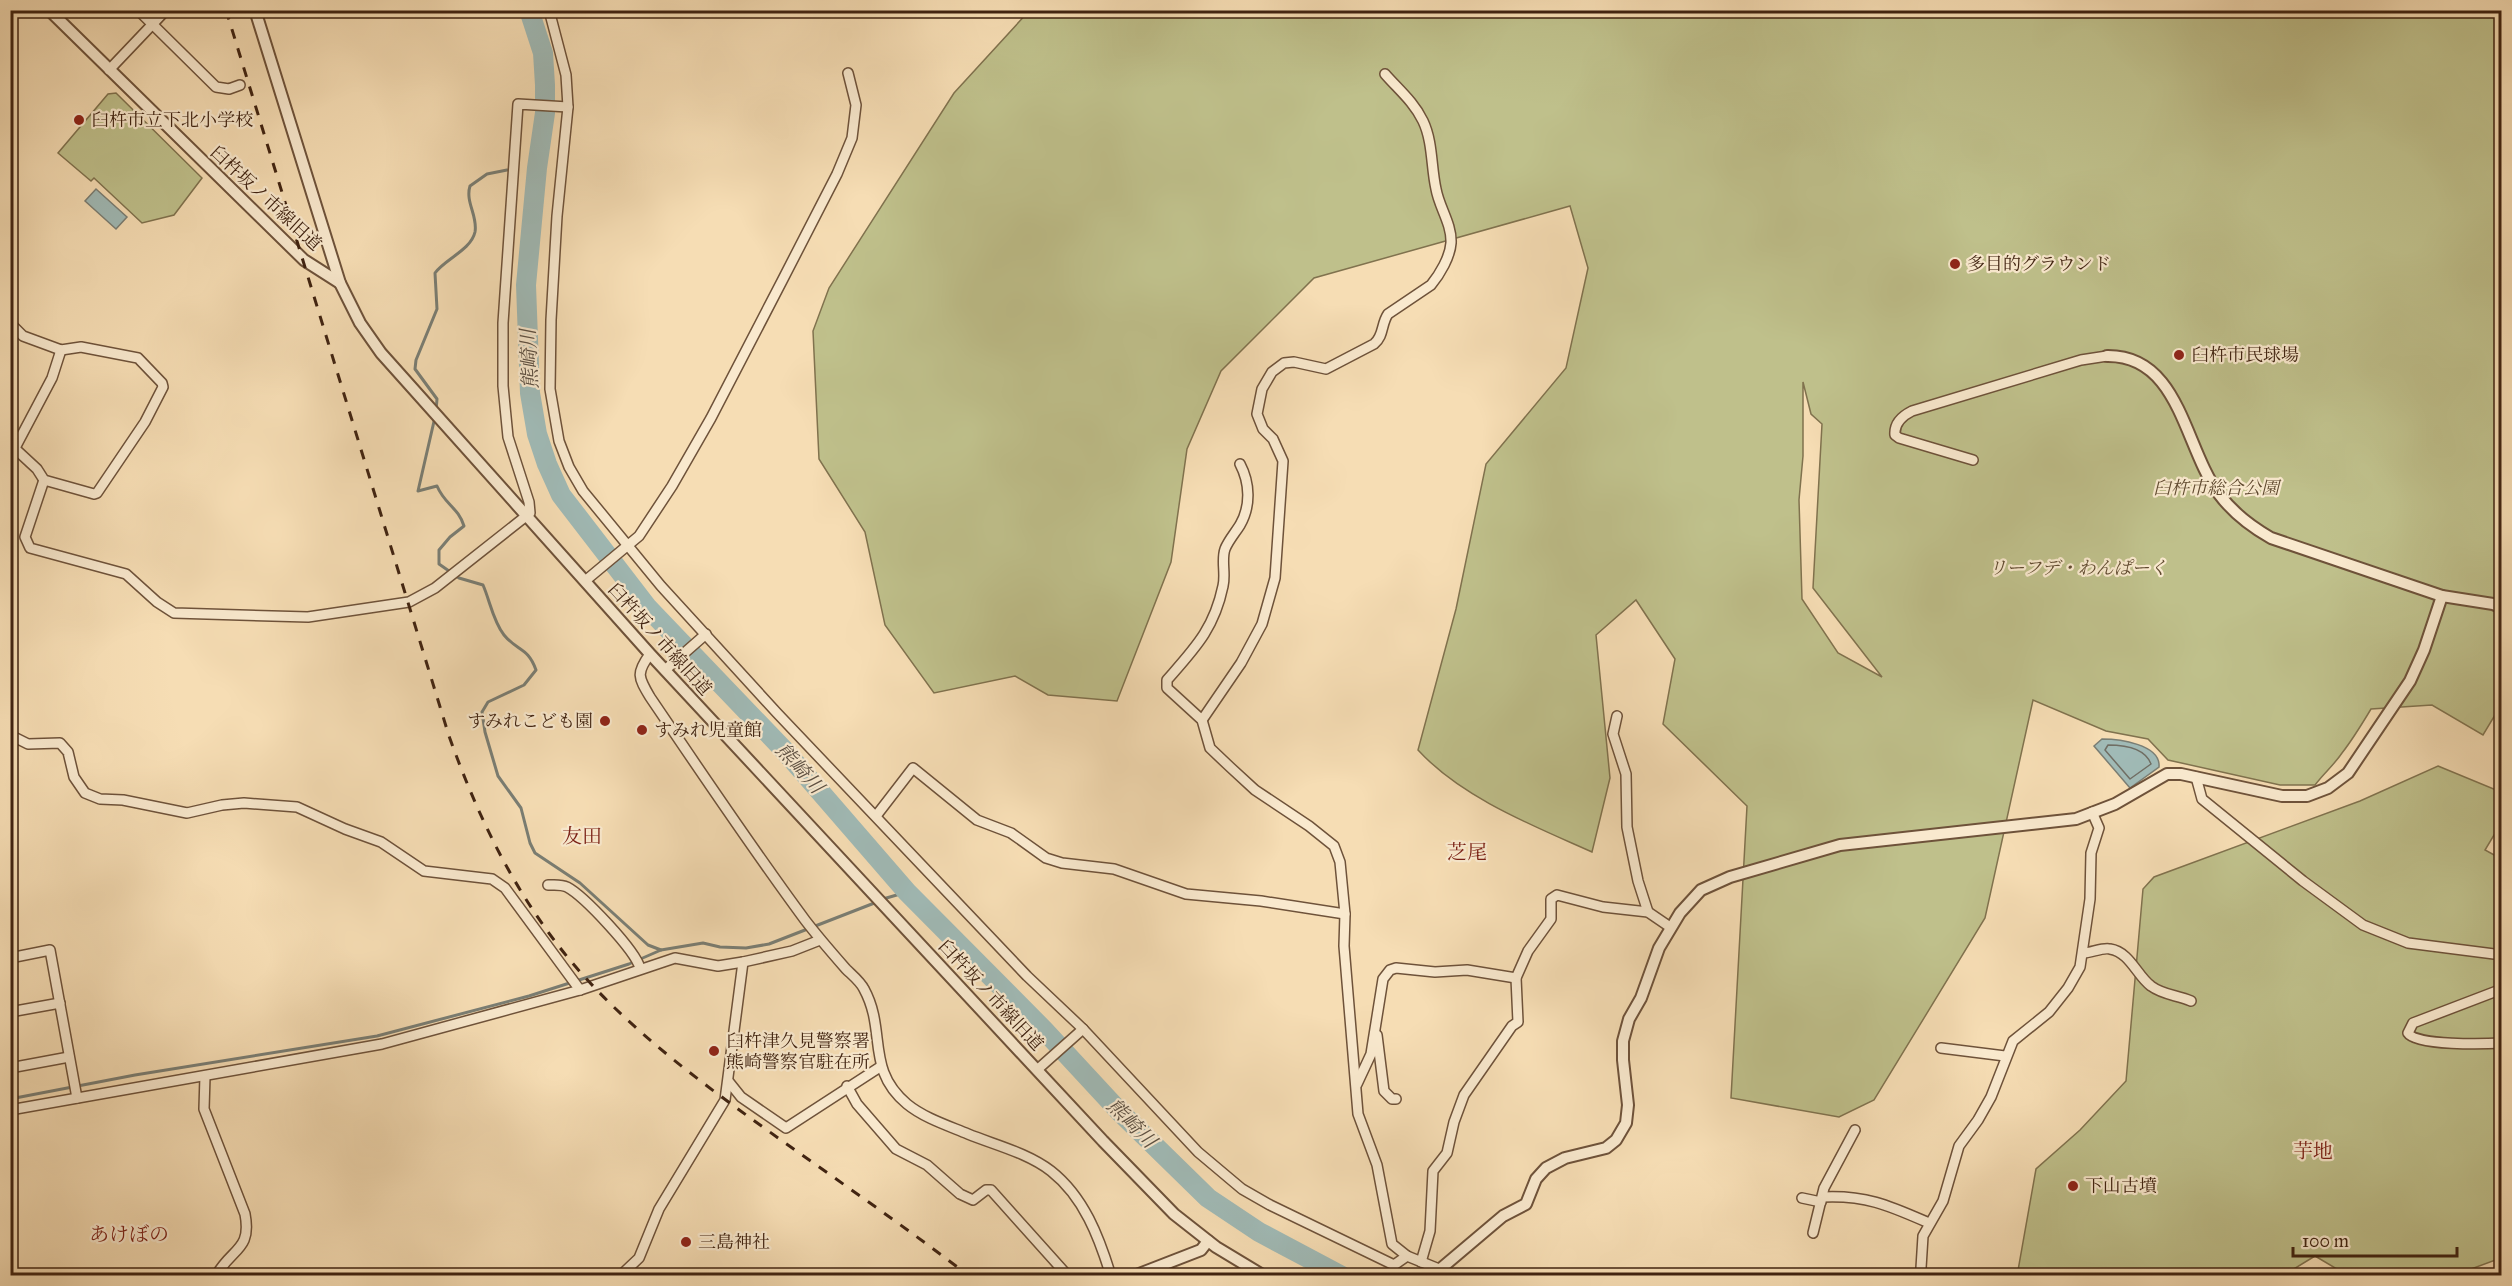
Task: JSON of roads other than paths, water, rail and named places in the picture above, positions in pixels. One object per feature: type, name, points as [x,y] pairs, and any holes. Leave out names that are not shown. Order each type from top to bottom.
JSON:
[{"type":"street","name":"臼杵坂ノ市線旧道","points":[[49,10],[304,260],[340,283],[370,339],[430,410],[527,517],[589,578],[650,654],[669,667],[870,890],[1041,1066],[1174,1214],[1208,1241],[1264,1275]]},
{"type":"street","points":[[138,10],[216,87],[229,89],[240,85]]},
{"type":"street","points":[[109,70],[166,10]]},
{"type":"street","points":[[255,10],[340,283]]},
{"type":"street","points":[[549,10],[566,75],[549,368],[552,407],[559,441],[575,479],[704,636],[1027,976],[1082,1030],[1198,1152],[1230,1181],[1270,1205],[1394,1265],[1407,1256]]},
{"type":"street","points":[[589,578],[639,536],[672,486],[711,418],[837,174],[852,138],[856,105],[849,73]]},
{"type":"street","points":[[1202,720],[1241,663],[1262,624],[1275,578],[1283,461],[1273,439],[1263,429],[1257,414],[1262,389],[1272,372],[1284,363],[1294,362],[1326,369],[1374,344],[1379,340],[1384,320],[1388,314],[1431,285],[1436,279],[1451,243],[1449,229],[1435,187],[1431,154],[1423,122],[1407,97],[1385,74]]},
{"type":"street","points":[[44,480],[25,537],[30,548],[126,574],[157,602],[174,613],[308,617],[339,614],[409,602],[447,578],[527,517],[531,509],[508,437],[503,386],[503,323],[518,104],[566,106]]},
{"type":"street","points":[[10,324],[23,336],[61,351],[81,347],[138,358],[162,383],[163,387],[146,422],[97,493],[94,494],[44,480],[38,469],[13,446],[52,378],[61,351]]},
{"type":"street","points":[[1973,460],[1899,438],[1895,435],[1896,425],[1912,411],[2080,360],[2107,356],[2132,358],[2160,380],[2171,395],[2217,492],[2240,517],[2257,530],[2282,541],[2442,596],[2493,604],[2502,608]]},
{"type":"street","points":[[1240,464],[1246,476],[1248,502],[1246,515],[1225,549],[1225,575],[1216,612],[1207,633],[1167,680],[1167,688],[1202,720],[1210,748],[1230,767],[1255,790],[1309,826],[1334,846],[1340,862],[1345,914],[1344,946],[1358,1114],[1377,1165],[1392,1244],[1407,1256],[1439,1273],[1503,1216],[1526,1204],[1536,1179],[1546,1168],[1565,1158],[1606,1148],[1616,1140],[1626,1123],[1628,1105],[1623,1041],[1629,1019],[1641,998],[1653,960],[1670,927],[1691,899],[1710,884],[1840,845],[2076,819],[2115,804],[2167,774],[2181,774],[2282,796],[2307,796],[2328,788],[2348,773],[2410,681],[2424,650],[2442,596]]},
{"type":"street","points":[[669,667],[704,636]]},
{"type":"street","points":[[650,654],[641,666],[639,674],[650,697],[735,823],[818,938],[864,988],[874,1018],[880,1067],[890,1087],[908,1105],[951,1127],[1029,1158],[1051,1171],[1083,1207],[1099,1239],[1111,1275]]},
{"type":"street","points":[[1617,716],[1613,734],[1626,774],[1627,827],[1638,881],[1648,912]]},
{"type":"street","points":[[10,735],[28,744],[60,743],[68,752],[74,777],[85,794],[100,799],[123,800],[188,813],[244,803],[297,807],[345,829],[381,842],[424,871],[492,879],[505,888],[579,988]]},
{"type":"street","points":[[876,816],[913,768],[977,820],[1011,833],[1046,858],[1114,869],[1186,894],[1261,901],[1345,914]]},
{"type":"street","points":[[2196,777],[2202,799],[2303,881],[2363,925],[2408,943],[2502,956]]},
{"type":"street","points":[[1923,1275],[1921,1268],[1923,1236],[1943,1201],[1954,1155],[1991,1096],[2005,1056],[2013,1041],[2049,1012],[2068,988],[2080,967],[2090,899],[2091,853],[2099,828],[2092,812]]},
{"type":"street","points":[[548,885],[565,886],[579,896],[623,941],[638,964]]},
{"type":"street","points":[[1421,1262],[1430,1231],[1432,1173],[1447,1153],[1454,1122],[1464,1095],[1512,1026],[1518,1022],[1516,978],[1528,951],[1551,919],[1551,899],[1555,896],[1603,907],[1648,912],[1670,927]]},
{"type":"street","points":[[10,1110],[75,1092],[205,1076],[382,1044],[579,988],[638,964],[675,958],[718,966],[792,951],[818,938]]},
{"type":"street","points":[[2083,953],[2113,949],[2128,959],[2143,979],[2156,990],[2191,1001]]},
{"type":"street","points":[[10,958],[50,950],[75,1092]]},
{"type":"street","points":[[620,1275],[639,1258],[659,1209],[725,1100],[743,962]]},
{"type":"street","points":[[1357,1084],[1368,1065],[1383,979],[1390,970],[1396,968],[1435,972],[1467,970],[1516,978]]},
{"type":"street","points":[[2502,989],[2413,1023],[2408,1033],[2414,1039],[2431,1042],[2502,1043]]},
{"type":"street","points":[[10,1012],[60,1003]]},
{"type":"street","points":[[1376,1029],[1384,1091],[1392,1099],[1396,1099]]},
{"type":"street","points":[[1041,1066],[1082,1030]]},
{"type":"street","points":[[1941,1048],[2005,1056]]},
{"type":"street","points":[[10,1068],[69,1057]]},
{"type":"street","points":[[729,1082],[741,1098],[786,1128],[808,1116],[848,1086],[880,1067]]},
{"type":"street","points":[[205,1076],[204,1109],[245,1214],[249,1232],[216,1275]]},
{"type":"street","points":[[848,1086],[857,1104],[896,1149],[927,1165],[960,1194],[973,1200],[986,1190],[990,1190],[1068,1275]]},
{"type":"street","points":[[1813,1233],[1824,1188],[1855,1130]]},
{"type":"street","points":[[1802,1198],[1863,1198],[1893,1207],[1929,1223]]},
{"type":"street","points":[[1134,1275],[1201,1250],[1208,1241]]},
{"type":"water","points":[[96,189],[127,217],[116,229],[85,201]]},
{"type":"water","points":[[2102,739],[2128,742],[2146,748],[2158,759],[2159,767],[2130,788],[2094,746]]},
{"type":"waterway","name":"熊崎川","points":[[529,10],[543,53],[545,85],[545,113],[537,168],[526,285],[530,393],[537,434],[561,495],[648,608],[784,750],[907,892],[1044,1030],[1119,1111],[1208,1198],[1259,1232],[1342,1276]]},
{"type":"waterway","points":[[436,411],[437,399],[415,369],[416,360],[437,309],[435,273],[473,238],[475,220],[469,198],[470,186],[487,174],[507,170]]},
{"type":"waterway","points":[[435,417],[418,491],[437,486],[464,526],[439,550],[439,564],[459,578],[483,585],[500,629],[509,640],[526,653],[536,670],[524,685],[488,702],[482,712],[485,732],[498,776],[521,808],[530,843],[535,853],[580,883],[648,945],[661,950]]},
{"type":"waterway","points":[[883,899],[907,892]]},
{"type":"waterway","points":[[10,1099],[135,1075],[377,1036],[529,996],[629,964],[661,950],[703,943],[720,947],[746,948],[769,944],[877,902]]},
{"type":"railway","points":[[226,10],[449,736],[472,796],[499,853],[549,934],[591,983],[638,1029],[714,1091],[969,1276]]},
{"type":"place","name":"臼杵市立下北小学校","points":[[79,120]]},
{"type":"place","name":"多目的グラウンド","points":[[1955,264]]},
{"type":"place","name":"臼杵市民球場","points":[[2179,355]]},
{"type":"place","name":"すみれこども園","points":[[605,721]]},
{"type":"place","name":"すみれ児童館","points":[[642,730]]},
{"type":"place","name":"臼杵津久見警察署 熊崎警察官駐在所","points":[[714,1051]]},
{"type":"place","name":"下山古墳","points":[[2073,1186]]},
{"type":"place","name":"三島神社","points":[[686,1242]]},
{"type":"district","name":"友田","points":[[582,836]]},
{"type":"district","name":"芝尾","points":[[1467,852]]},
{"type":"district","name":"芋地","points":[[2313,1151]]},
{"type":"district","name":"あけぼの","points":[[129,1234]]},
{"type":"park label","name":"臼杵市総合公園","points":[[2216,488]]},
{"type":"park label","name":"リーフデ・わんぱーく","points":[[2078,568]]}]
